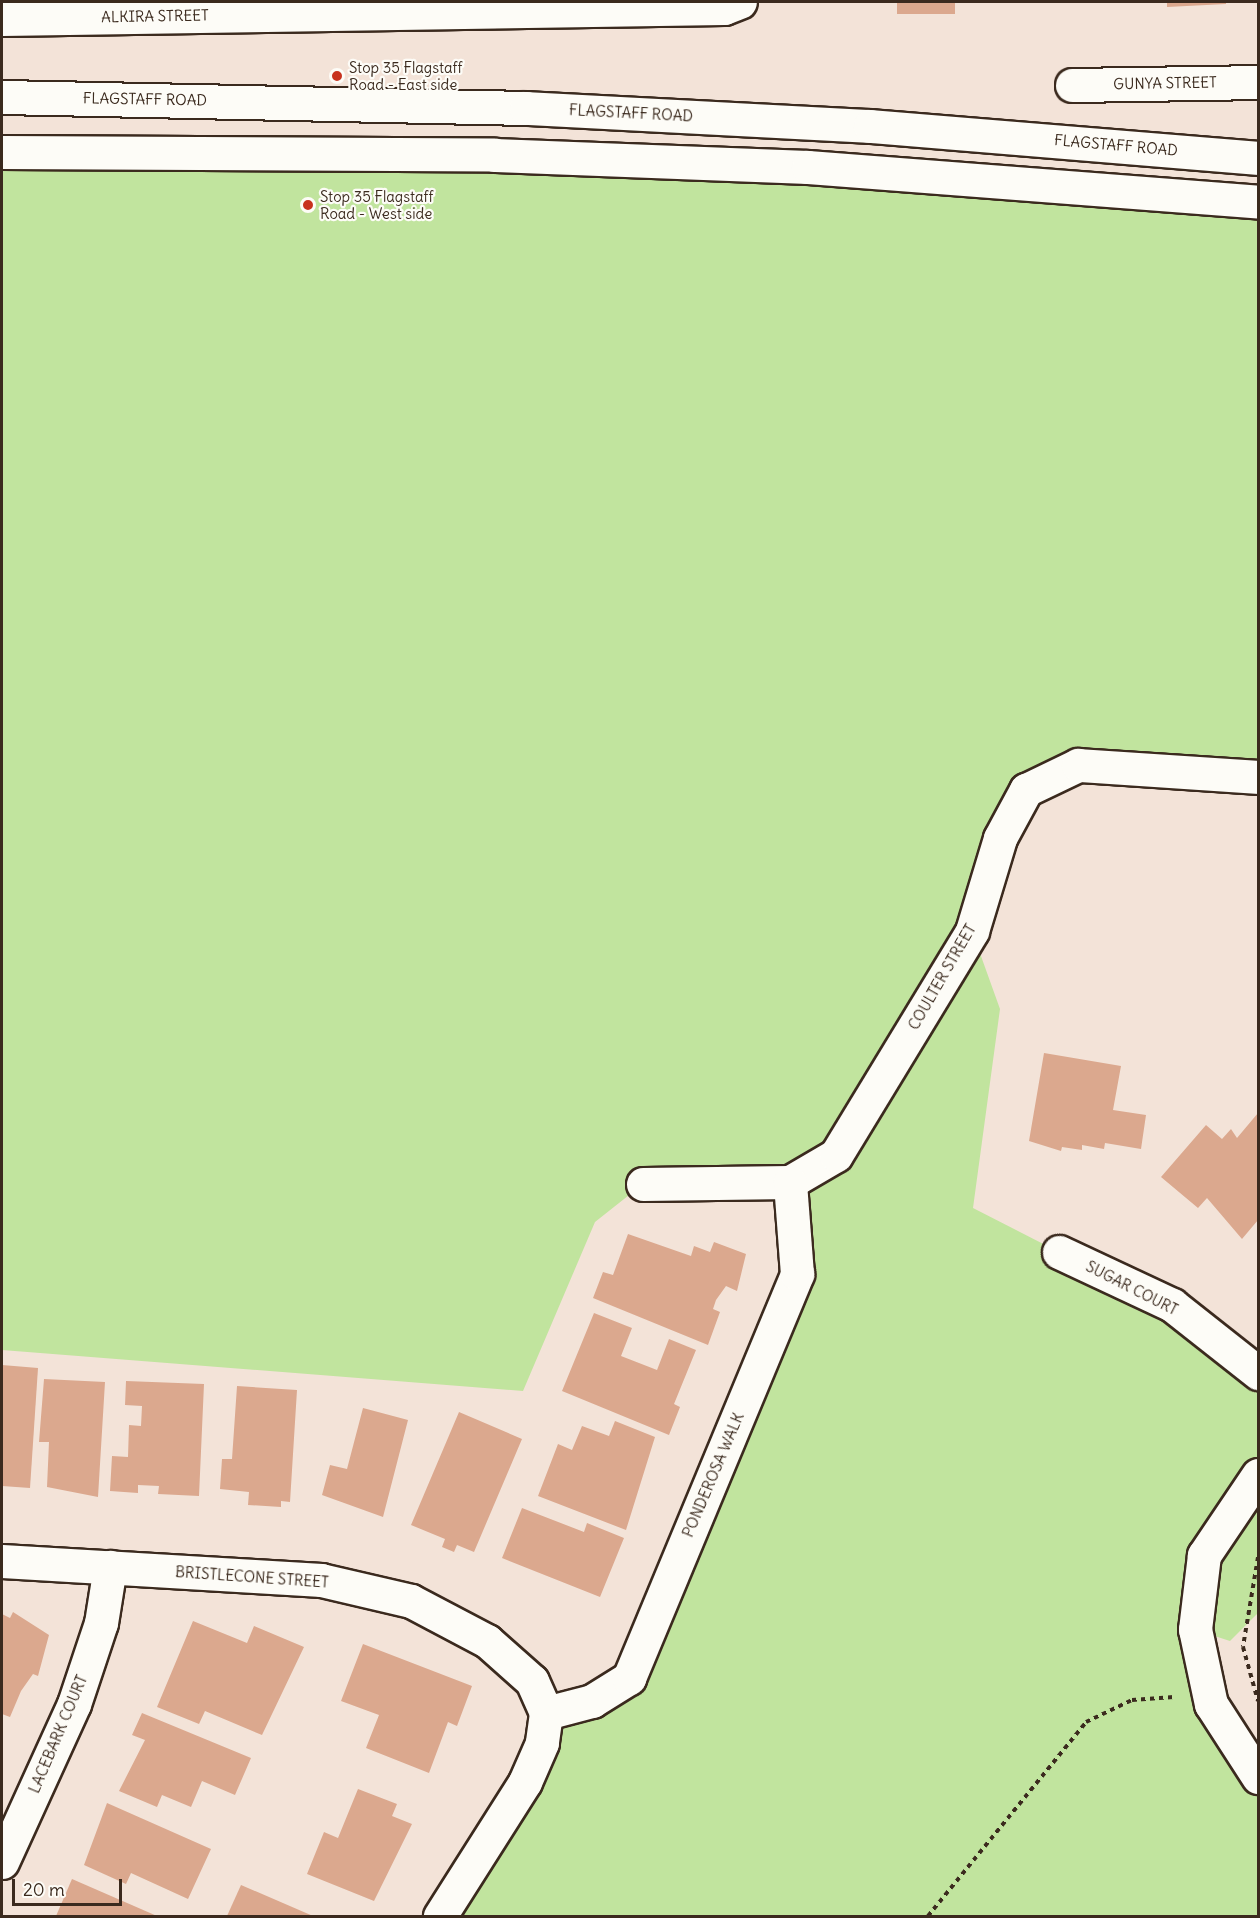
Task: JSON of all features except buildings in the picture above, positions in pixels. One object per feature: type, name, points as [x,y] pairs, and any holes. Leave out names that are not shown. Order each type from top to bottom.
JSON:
[{"type":"street","name":"ALKIRA STREET","points":[[2,19],[724,8],[740,2]]},
{"type":"street","name":"GUNYA STREET","points":[[1072,85],[1258,82]]},
{"type":"street","name":"FLAGSTAFF ROAD","points":[[2,97],[526,108],[870,126],[1258,158]]},
{"type":"street","points":[[2,152],[494,155],[808,166],[1258,202]]},
{"type":"street","name":"COULTER STREET","points":[[643,1184],[790,1182],[836,1155],[972,931],[1000,838],[1026,790],[1078,765],[1258,777]]},
{"type":"street","name":"PONDEROSA WALK","points":[[546,1713],[592,1701],[629,1678],[797,1274],[790,1182]]},
{"type":"street","name":"SUGAR COURT","points":[[1059,1252],[1172,1305],[1258,1373]]},
{"type":"street","points":[[1258,1475],[1204,1555],[1195,1629],[1211,1704],[1258,1777]]},
{"type":"street","name":"BRISTLECONE STREET","points":[[2,1561],[321,1580],[411,1601],[487,1641],[532,1681],[546,1713]]},
{"type":"street","name":"LACEBARK COURT","points":[[2,1862],[74,1704],[100,1623],[110,1568]]},
{"type":"street","points":[[440,1917],[525,1782],[542,1743],[546,1713]]},
{"type":"path","points":[[1258,1557],[1243,1647],[1258,1701]]},
{"type":"path","points":[[928,1917],[1086,1722],[1132,1700],[1185,1696],[1211,1704]]},
{"type":"green space","points":[[2,152],[494,155],[1258,202],[1258,777],[1078,765],[1026,790],[972,931],[1000,1009],[973,1208],[1059,1252],[1258,1373],[1258,1613],[1230,1641],[1196,1630],[1258,1777],[1258,1916],[436,1916],[546,1713],[629,1678],[797,1274],[790,1182],[643,1184],[595,1222],[523,1391],[2,1350]]},
{"type":"place","name":"Stop 35 Flagstaff Road - East side","points":[[337,76]]},
{"type":"place","name":"Stop 35 Flagstaff Road - West side","points":[[308,205]]}]
